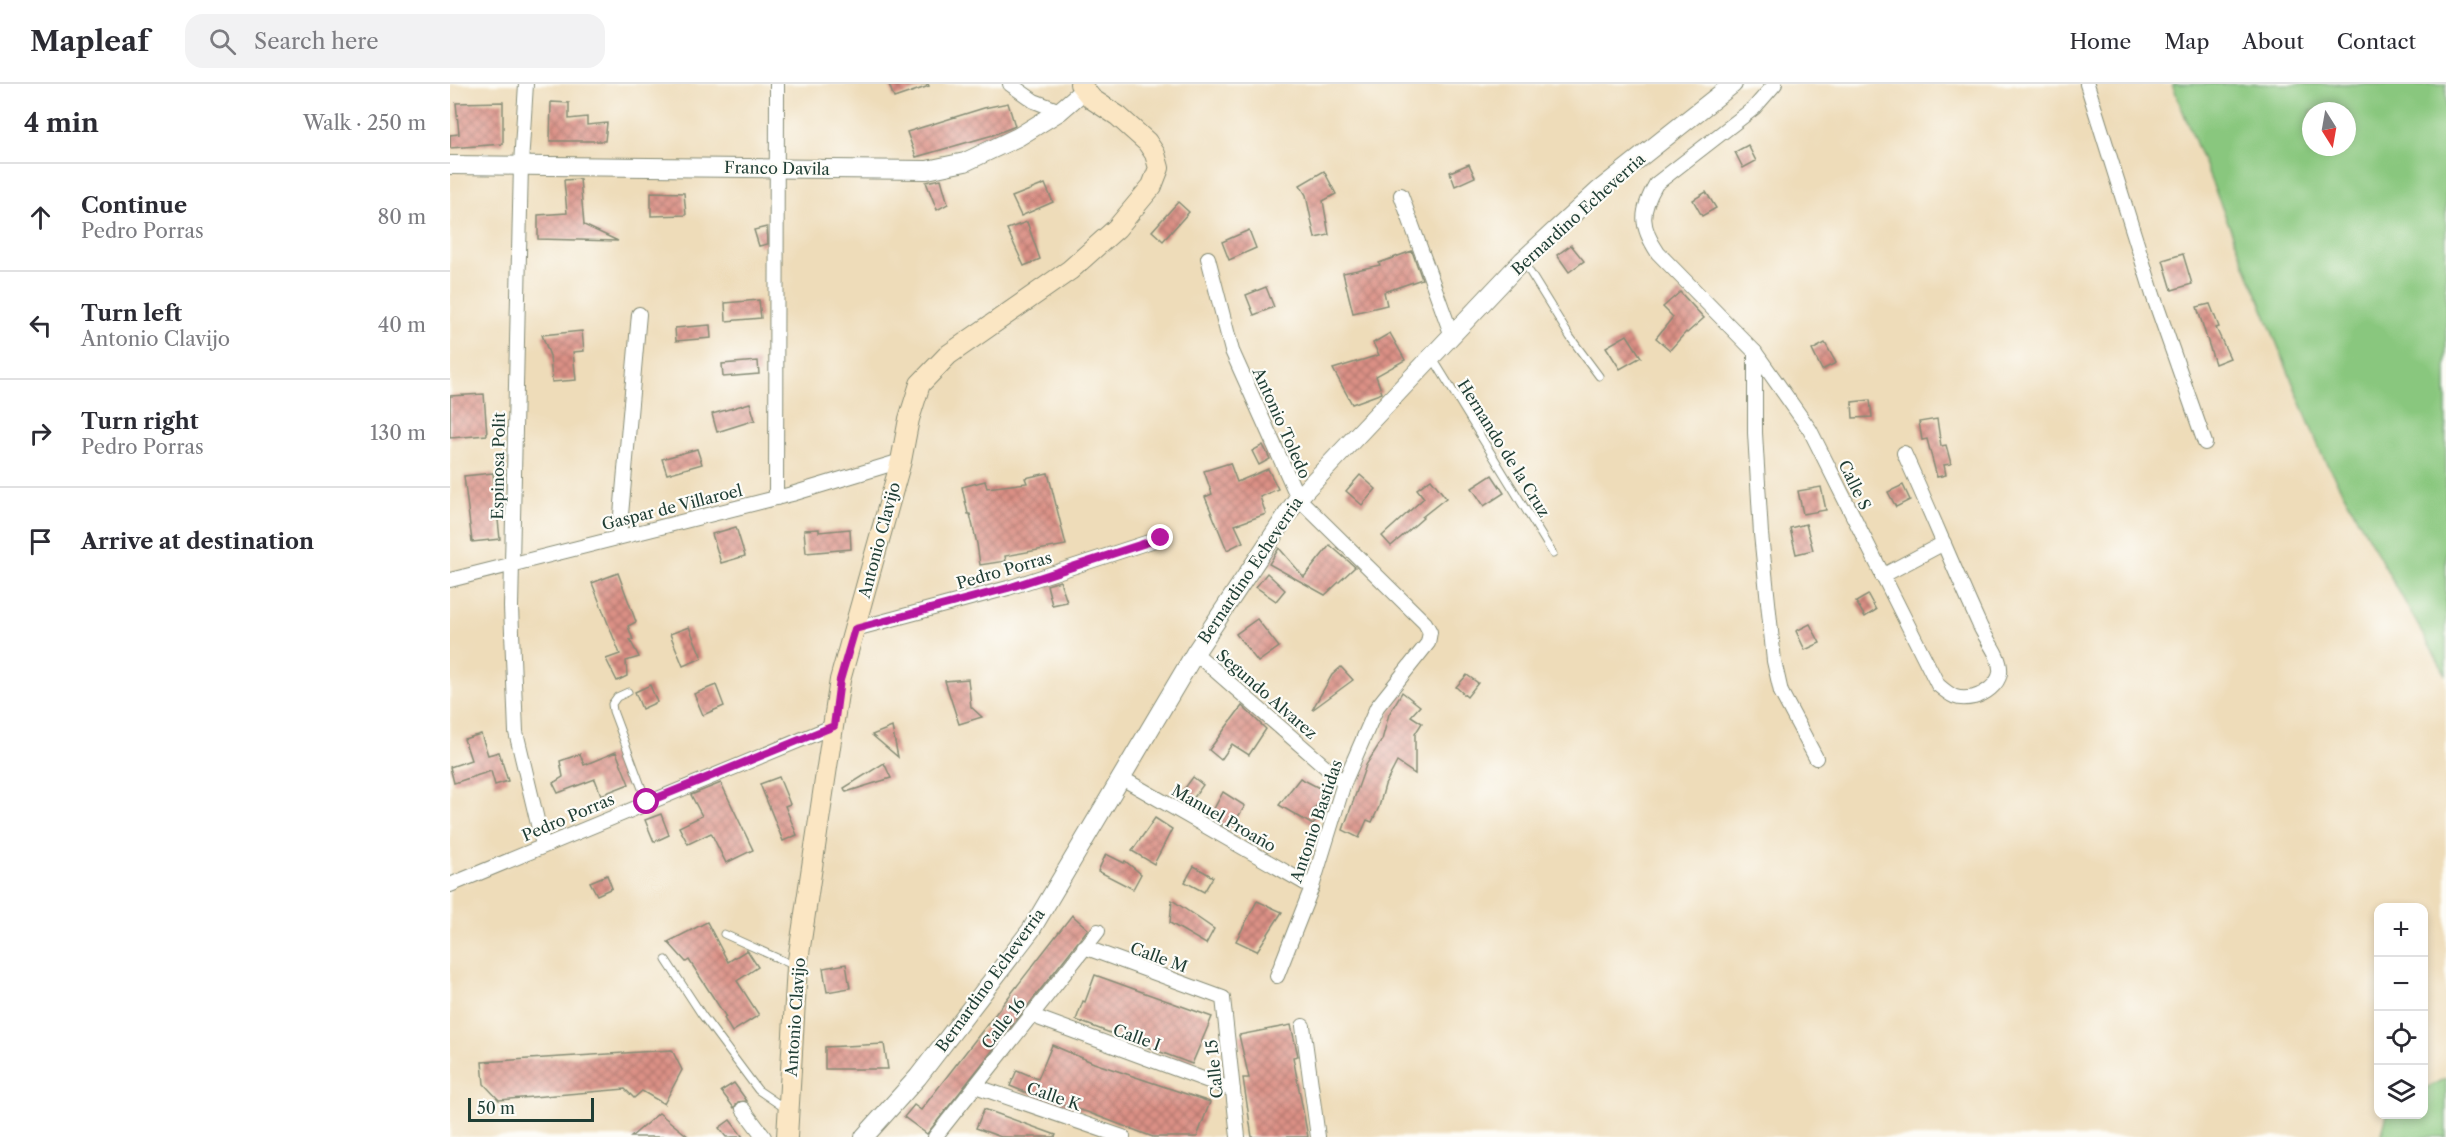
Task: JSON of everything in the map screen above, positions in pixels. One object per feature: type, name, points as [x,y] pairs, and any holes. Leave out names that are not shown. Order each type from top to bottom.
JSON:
[{"type":"main road","name":"Antonio Clavijo","points":[[787,1137],[797,967],[840,680],[920,384],[948,355],[1070,270],[1117,228],[1152,186],[1159,168],[1155,154],[1147,142],[1118,116],[1092,99],[1082,87]]},
{"type":"street","name":"Espinosa Polit","points":[[526,84],[520,164],[511,607],[516,732],[543,845]]},
{"type":"street","points":[[776,498],[777,84]]},
{"type":"street","points":[[1010,84],[1034,100],[1060,111]]},
{"type":"street","name":"Bernardino Echeverria","points":[[864,1137],[918,1077],[1031,930],[1195,653],[1298,498],[1523,260],[1598,191],[1733,84]]},
{"type":"street","name":"Calle S","points":[[1775,84],[1754,108],[1656,184],[1647,200],[1643,219],[1647,237],[1658,253],[1755,352],[1810,430],[1938,685],[1952,697],[1963,699],[1980,696],[1993,686],[2000,673],[1998,659],[1980,628],[1904,453]]},
{"type":"street","points":[[2086,84],[2153,295],[2205,443]]},
{"type":"street","name":"Franco Davila","points":[[450,165],[927,170],[965,162],[1018,137],[1060,111],[1082,87]]},
{"type":"street","points":[[1401,195],[1452,336]]},
{"type":"street","name":"Antonio Toledo","points":[[1208,258],[1232,351],[1298,498],[1425,623]]},
{"type":"street","points":[[619,537],[639,314]]},
{"type":"street","points":[[1755,352],[1755,433],[1774,661],[1781,692],[1816,758]]},
{"type":"street","name":"Gaspar de Villaroel","points":[[450,580],[776,498],[901,461]]},
{"type":"street","name":"Pedro Porras","points":[[855,629],[1008,588],[1161,538]]},
{"type":"street","points":[[1882,576],[1944,543]]},
{"type":"street","name":"Antonio Bastidas","points":[[1277,976],[1312,887],[1344,783],[1377,707],[1390,688],[1428,644],[1430,632],[1425,623]]},
{"type":"street","name":"Segundo Alvarez","points":[[1195,653],[1344,783]]},
{"type":"street","name":"Pedro Porras","points":[[450,885],[834,726]]},
{"type":"street","name":"Manuel Proaño","points":[[1120,777],[1312,887]]},
{"type":"street","name":"Calle 16","points":[[935,1137],[1098,931]]},
{"type":"street","name":"Calle M","points":[[1084,946],[1223,998]]},
{"type":"street","name":"Calle 15","points":[[1223,998],[1238,1137]]},
{"type":"street","name":"Calle I","points":[[1030,1015],[1233,1090]]},
{"type":"street","points":[[1303,1026],[1318,1137]]},
{"type":"street","name":"Calle K","points":[[975,1086],[1123,1137]]},
{"type":"street","points":[[743,1109],[764,1137]]},
{"type":"lane","points":[[1523,260],[1570,337],[1599,376]]},
{"type":"lane","name":"Hernando de la Cruz","points":[[1432,357],[1553,554]]},
{"type":"lane","points":[[628,692],[616,697],[612,704],[613,711],[647,802]]},
{"type":"lane","points":[[724,934],[797,967]]},
{"type":"lane","points":[[666,960],[702,1015],[758,1090],[788,1110]]},
{"type":"green space","points":[[2172,84],[2446,84],[2446,675],[2322,455]]},
{"type":"green space","points":[[2446,1078],[2446,1137],[2381,1137],[2386,1119],[2428,1119],[2428,1087]]},
{"type":"building","points":[[889,84],[928,84],[929,86],[894,98]]},
{"type":"building","points":[[503,102],[503,144],[450,148],[450,135],[459,134],[456,103]]},
{"type":"building","points":[[551,102],[569,103],[569,119],[587,117],[587,125],[607,123],[605,141],[550,141]]},
{"type":"building","points":[[1008,103],[1015,126],[993,135],[916,157],[907,132],[984,108]]},
{"type":"building","points":[[1748,145],[1756,161],[1743,168],[1735,152]]},
{"type":"building","points":[[1469,164],[1475,177],[1455,186],[1450,172]]},
{"type":"building","points":[[1324,171],[1336,194],[1323,201],[1329,235],[1315,238],[1306,195],[1300,185]]},
{"type":"building","points":[[580,179],[584,225],[618,241],[538,239],[538,215],[567,213],[564,180]]},
{"type":"building","points":[[941,179],[948,204],[937,210],[926,182]]},
{"type":"building","points":[[1045,184],[1053,202],[1021,216],[1012,197]]},
{"type":"building","points":[[651,192],[684,193],[686,215],[651,216]]},
{"type":"building","points":[[1706,192],[1716,208],[1702,216],[1693,200]]},
{"type":"building","points":[[1178,202],[1189,212],[1163,241],[1152,231]]},
{"type":"building","points":[[1027,222],[1040,259],[1024,266],[1007,229]]},
{"type":"building","points":[[767,227],[768,244],[759,246],[754,230]]},
{"type":"building","points":[[1249,230],[1256,248],[1229,260],[1222,242]]},
{"type":"building","points":[[1571,245],[1584,261],[1569,272],[1557,255]]},
{"type":"building","points":[[1412,251],[1422,279],[1384,292],[1387,305],[1353,313],[1343,273],[1380,265],[1379,263]]},
{"type":"building","points":[[2183,254],[2192,284],[2172,290],[2163,260]]},
{"type":"building","points":[[1266,287],[1274,307],[1254,315],[1246,295]]},
{"type":"building","points":[[1680,292],[1704,318],[1686,332],[1670,350],[1656,338],[1673,317],[1663,307]]},
{"type":"building","points":[[759,300],[761,318],[726,321],[725,303]]},
{"type":"building","points":[[2210,304],[2219,327],[2216,328],[2230,358],[2215,364],[2197,307]]},
{"type":"building","points":[[710,325],[711,338],[676,341],[675,328]]},
{"type":"building","points":[[582,331],[584,351],[573,352],[576,380],[552,382],[550,356],[542,335]]},
{"type":"building","points":[[1390,333],[1405,360],[1376,376],[1382,393],[1352,404],[1333,369],[1379,355],[1373,343]]},
{"type":"building","points":[[1627,335],[1641,357],[1620,369],[1606,347]]},
{"type":"building","points":[[1825,343],[1836,363],[1822,370],[1812,350]]},
{"type":"building","points":[[758,361],[759,374],[723,377],[722,364]]},
{"type":"building","points":[[484,394],[487,435],[450,438],[450,396]]},
{"type":"building","points":[[1870,400],[1872,417],[1853,418],[1852,402]]},
{"type":"building","points":[[750,403],[755,420],[717,432],[712,414]]},
{"type":"building","points":[[1937,419],[1941,446],[1946,445],[1951,464],[1944,465],[1946,475],[1937,477],[1927,439],[1922,440],[1919,422]]},
{"type":"building","points":[[1263,445],[1270,459],[1259,465],[1252,451]]},
{"type":"building","points":[[697,449],[702,464],[667,474],[662,459]]},
{"type":"building","points":[[1230,463],[1237,482],[1268,469],[1278,489],[1260,497],[1266,514],[1235,525],[1243,542],[1227,550],[1205,497],[1212,494],[1204,471]]},
{"type":"building","points":[[493,473],[500,539],[472,542],[464,476]]},
{"type":"building","points":[[1048,473],[1066,545],[1005,556],[1006,561],[980,565],[962,487],[985,481],[987,488],[1027,483],[1025,478]]},
{"type":"building","points":[[1360,475],[1376,489],[1362,505],[1346,491]]},
{"type":"building","points":[[1492,475],[1504,493],[1484,506],[1472,488]]},
{"type":"building","points":[[1431,479],[1446,498],[1391,546],[1382,536],[1424,498],[1417,489]]},
{"type":"building","points":[[1903,485],[1910,500],[1896,507],[1888,492]]},
{"type":"building","points":[[1821,487],[1826,510],[1803,514],[1798,491]]},
{"type":"building","points":[[1806,524],[1813,550],[1796,554],[1790,528]]},
{"type":"building","points":[[736,527],[745,556],[721,563],[712,534]]},
{"type":"building","points":[[819,529],[819,532],[850,529],[851,549],[806,553],[804,530]]},
{"type":"building","points":[[1330,545],[1355,567],[1325,595],[1269,564],[1279,548],[1304,577]]},
{"type":"building","points":[[618,573],[636,622],[628,626],[633,640],[630,640],[639,657],[626,661],[627,676],[617,681],[606,659],[620,654],[592,583]]},
{"type":"building","points":[[1267,573],[1285,590],[1276,601],[1256,587]]},
{"type":"building","points":[[1060,581],[1067,602],[1052,605],[1047,585]]},
{"type":"building","points":[[1868,595],[1876,610],[1865,617],[1856,602]]},
{"type":"building","points":[[1257,619],[1279,647],[1258,662],[1236,634]]},
{"type":"building","points":[[1810,624],[1820,643],[1805,650],[1796,631]]},
{"type":"building","points":[[689,627],[702,658],[683,666],[670,634]]},
{"type":"building","points":[[1341,667],[1353,680],[1312,710],[1332,675]]},
{"type":"building","points":[[1467,675],[1478,683],[1467,697],[1456,687]]},
{"type":"building","points":[[968,679],[971,707],[982,717],[959,724],[945,681]]},
{"type":"building","points":[[650,685],[657,702],[642,709],[635,692]]},
{"type":"building","points":[[716,685],[724,706],[703,715],[694,694]]},
{"type":"building","points":[[1402,692],[1420,706],[1411,716],[1422,723],[1415,734],[1415,774],[1397,762],[1385,785],[1372,822],[1367,820],[1359,838],[1343,830],[1366,765],[1382,740],[1389,714]]},
{"type":"building","points":[[1242,706],[1266,729],[1249,755],[1232,744],[1221,760],[1209,750]]},
{"type":"building","points":[[892,727],[898,757],[872,735]]},
{"type":"building","points":[[481,734],[488,755],[499,752],[508,781],[495,785],[491,771],[454,783],[450,767],[471,760],[464,739]]},
{"type":"building","points":[[616,752],[629,784],[601,795],[595,779],[558,793],[553,783],[563,777],[560,761],[580,754],[584,765]]},
{"type":"building","points":[[884,763],[891,778],[846,792],[844,788]]},
{"type":"building","points":[[779,777],[790,804],[785,806],[797,835],[783,841],[760,784]]},
{"type":"building","points":[[1193,777],[1203,785],[1188,806],[1177,799]]},
{"type":"building","points":[[1300,778],[1327,792],[1313,810],[1320,815],[1313,825],[1279,805]]},
{"type":"building","points":[[721,783],[753,850],[726,863],[711,833],[688,844],[679,827],[702,816],[691,795]]},
{"type":"building","points":[[1223,792],[1245,806],[1230,829],[1209,818]]},
{"type":"building","points":[[661,814],[669,835],[654,842],[645,820]]},
{"type":"building","points":[[1155,818],[1172,829],[1154,864],[1132,851]]},
{"type":"building","points":[[1106,854],[1124,863],[1125,861],[1141,874],[1133,889],[1098,871]]},
{"type":"building","points":[[1194,866],[1213,877],[1204,892],[1185,882]]},
{"type":"building","points":[[607,875],[612,888],[597,895],[590,882]]},
{"type":"building","points":[[1172,900],[1214,929],[1206,944],[1170,923]]},
{"type":"building","points":[[1257,901],[1282,912],[1257,951],[1236,941]]},
{"type":"building","points":[[1072,915],[1088,929],[927,1134],[904,1117],[914,1105],[921,1110]]},
{"type":"building","points":[[707,922],[728,962],[747,950],[758,967],[737,981],[759,1015],[732,1032],[724,1018],[726,1017],[689,960],[686,962],[668,942]]},
{"type":"building","points":[[846,964],[850,988],[827,992],[823,968]]},
{"type":"building","points":[[1095,975],[1212,1017],[1192,1064],[1076,1020]]},
{"type":"building","points":[[1291,1025],[1298,1056],[1293,1057],[1308,1137],[1252,1137],[1243,1078],[1249,1078],[1239,1035]]},
{"type":"building","points":[[884,1044],[888,1069],[825,1069],[825,1047]]},
{"type":"building","points":[[1052,1045],[1094,1063],[1210,1102],[1197,1137],[1153,1137],[1010,1086],[1017,1070],[1038,1079]]},
{"type":"building","points":[[672,1050],[682,1070],[664,1104],[642,1091],[634,1098],[625,1089],[499,1100],[484,1084],[482,1062]]},
{"type":"building","points":[[734,1083],[747,1101],[738,1102],[734,1108],[721,1091]]},
{"type":"building","points":[[984,1109],[1056,1135],[1055,1137],[1001,1137],[976,1128]]},
{"type":"building","points":[[659,1113],[689,1137],[631,1137]]},
{"type":"building","points":[[730,1120],[743,1137],[726,1137],[719,1128]]},
{"type":"route","points":[[647,802],[834,726],[840,680],[855,629],[1008,588],[1161,538]]}]
